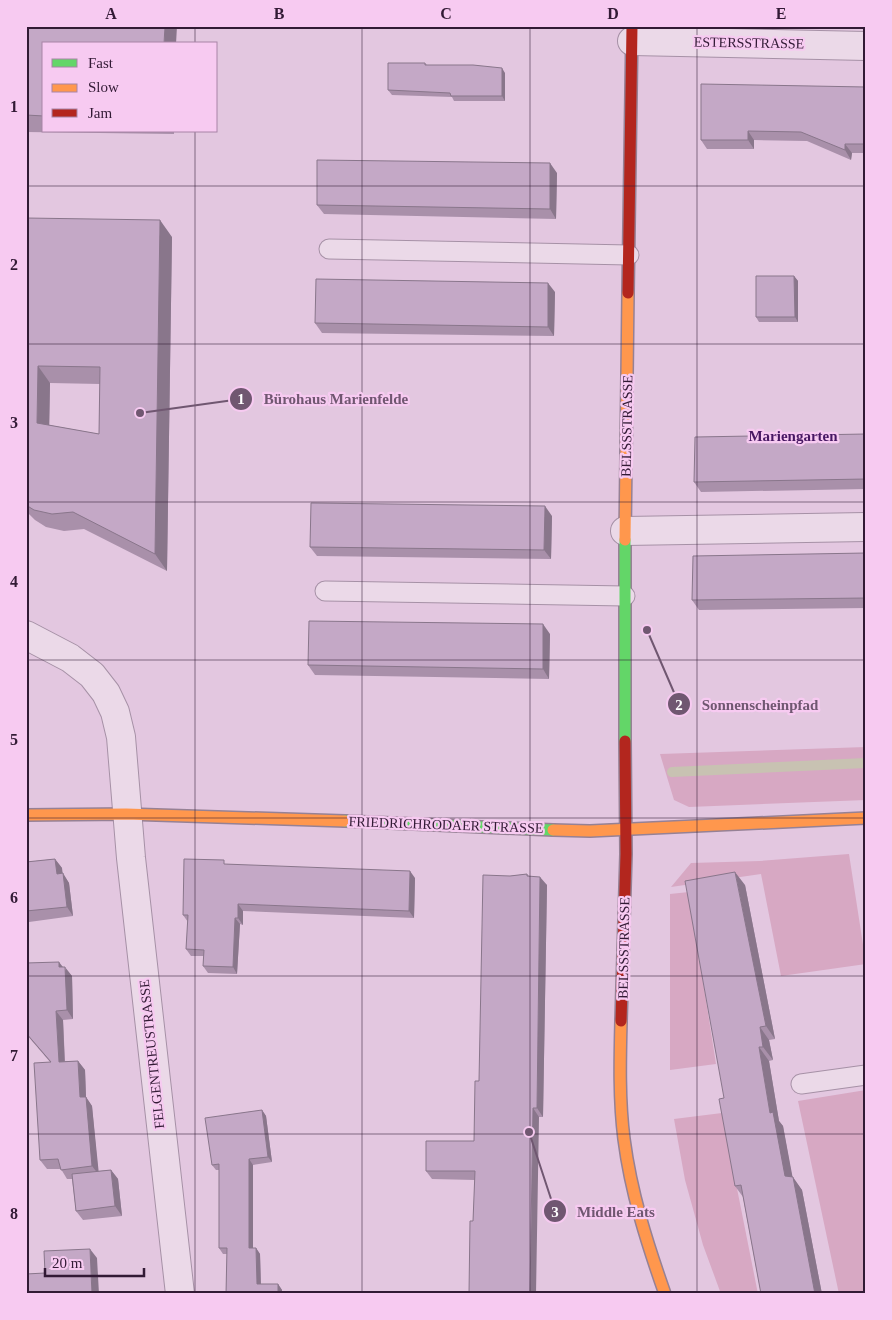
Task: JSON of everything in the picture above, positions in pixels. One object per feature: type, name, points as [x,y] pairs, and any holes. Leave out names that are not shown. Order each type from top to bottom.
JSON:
[{"type":"street","name":"ESTERSSTRASSE","points":[[632,34],[866,46]]},
{"type":"street","name":"BELSSSTRASSE","points":[[632,34],[624,596],[626,829],[620,1068],[624,1138],[634,1195],[665,1294]]},
{"type":"street","points":[[625,531],[866,527]]},
{"type":"street","name":"FELGENTREUSTRASSE","points":[[26,635],[70,658],[92,675],[106,693],[115,712],[121,737],[126,814],[180,1294]]},
{"type":"street","name":"FRIEDRICHRODAER STRASSE","points":[[26,815],[126,814],[590,831],[866,818]]},
{"type":"lane","points":[[329,249],[629,255]]},
{"type":"lane","points":[[325,591],[624,596]]},
{"type":"lane","points":[[801,1084],[866,1075]]},
{"type":"shaded area","points":[[866,747],[866,800],[689,807],[674,800],[660,754]]},
{"type":"shaded area","points":[[849,854],[866,964],[781,976],[761,874],[671,887],[691,863],[760,861]]},
{"type":"shaded area","points":[[689,892],[716,1064],[670,1070],[670,894]]},
{"type":"shaded area","points":[[866,1090],[866,1294],[839,1294],[798,1101]]},
{"type":"shaded area","points":[[722,1113],[758,1294],[721,1294],[703,1245],[685,1180],[674,1119]]},
{"type":"building","points":[[26,26],[165,26],[164,42],[42,42],[42,116],[26,115]]},
{"type":"building","points":[[388,63],[473,65],[502,68],[502,96],[451,96],[450,93],[388,90]]},
{"type":"building","points":[[701,84],[866,87],[866,144],[845,144],[845,150],[801,132],[748,131],[748,140],[701,140]]},
{"type":"building","points":[[317,160],[550,163],[550,209],[317,205]]},
{"type":"building","points":[[26,218],[160,220],[155,554],[73,512],[52,514],[34,510],[26,505]],"holes":[[[38,366],[100,367],[99,434],[37,423]]]},
{"type":"building","points":[[756,276],[794,276],[795,317],[756,317]]},
{"type":"building","points":[[316,279],[548,283],[548,327],[315,323]]},
{"type":"building","points":[[866,434],[866,479],[694,482],[695,437]]},
{"type":"building","points":[[311,503],[545,506],[544,550],[310,547]]},
{"type":"building","points":[[866,553],[866,598],[692,600],[693,556]]},
{"type":"building","points":[[309,621],[543,624],[543,669],[308,665]]},
{"type":"building","points":[[55,859],[57,874],[63,873],[67,907],[26,911],[26,862]]},
{"type":"building","points":[[184,859],[224,860],[224,864],[410,871],[409,911],[238,904],[238,918],[235,918],[233,967],[203,966],[204,950],[186,949],[188,915],[183,915]]},
{"type":"building","points":[[735,872],[766,1026],[760,1027],[763,1047],[759,1047],[770,1113],[773,1112],[785,1176],[793,1177],[815,1294],[761,1294],[741,1185],[735,1186],[719,1099],[724,1098],[685,881]]},
{"type":"building","points":[[527,874],[527,876],[540,877],[537,1108],[533,1108],[530,1294],[469,1294],[470,1221],[473,1221],[475,1171],[426,1171],[426,1141],[474,1141],[475,1081],[479,1081],[483,875],[510,876]]},
{"type":"building","points":[[59,962],[59,967],[65,967],[67,1010],[56,1011],[59,1062],[78,1061],[80,1097],[86,1097],[92,1166],[61,1170],[58,1159],[40,1160],[34,1063],[51,1062],[26,1033],[26,963]]},
{"type":"building","points":[[262,1110],[268,1157],[249,1159],[249,1248],[256,1248],[257,1284],[278,1284],[278,1294],[226,1294],[227,1248],[219,1248],[219,1164],[212,1165],[205,1118]]},
{"type":"building","points":[[111,1170],[115,1206],[76,1211],[72,1174]]},
{"type":"building","points":[[90,1249],[92,1294],[26,1294],[26,1274],[45,1273],[44,1251]]},
{"type":"waterway","points":[[672,772],[866,763]]},
{"type":"traffic: fast","points":[[625,540],[625,741]]},
{"type":"traffic: fast","points":[[345,821],[553,830]]},
{"type":"traffic: slow","points":[[625,540],[628,293]]},
{"type":"traffic: slow","points":[[26,815],[126,814],[345,821]]},
{"type":"traffic: slow","points":[[553,830],[590,831],[866,818]]},
{"type":"traffic: slow","points":[[621,1021],[622,1124],[627,1159],[640,1218],[665,1294]]},
{"type":"traffic: jam","points":[[628,293],[632,26]]},
{"type":"traffic: jam","points":[[621,1021],[626,854],[625,741]]},
{"type":"place","name":"Bürohaus Marienfelde","points":[[140,413]]},
{"type":"place","name":"Sonnenscheinpfad","points":[[647,630]]},
{"type":"place","name":"Middle Eats","points":[[529,1132]]},
{"type":"district","name":"Mariengarten","points":[[793,436]]}]
